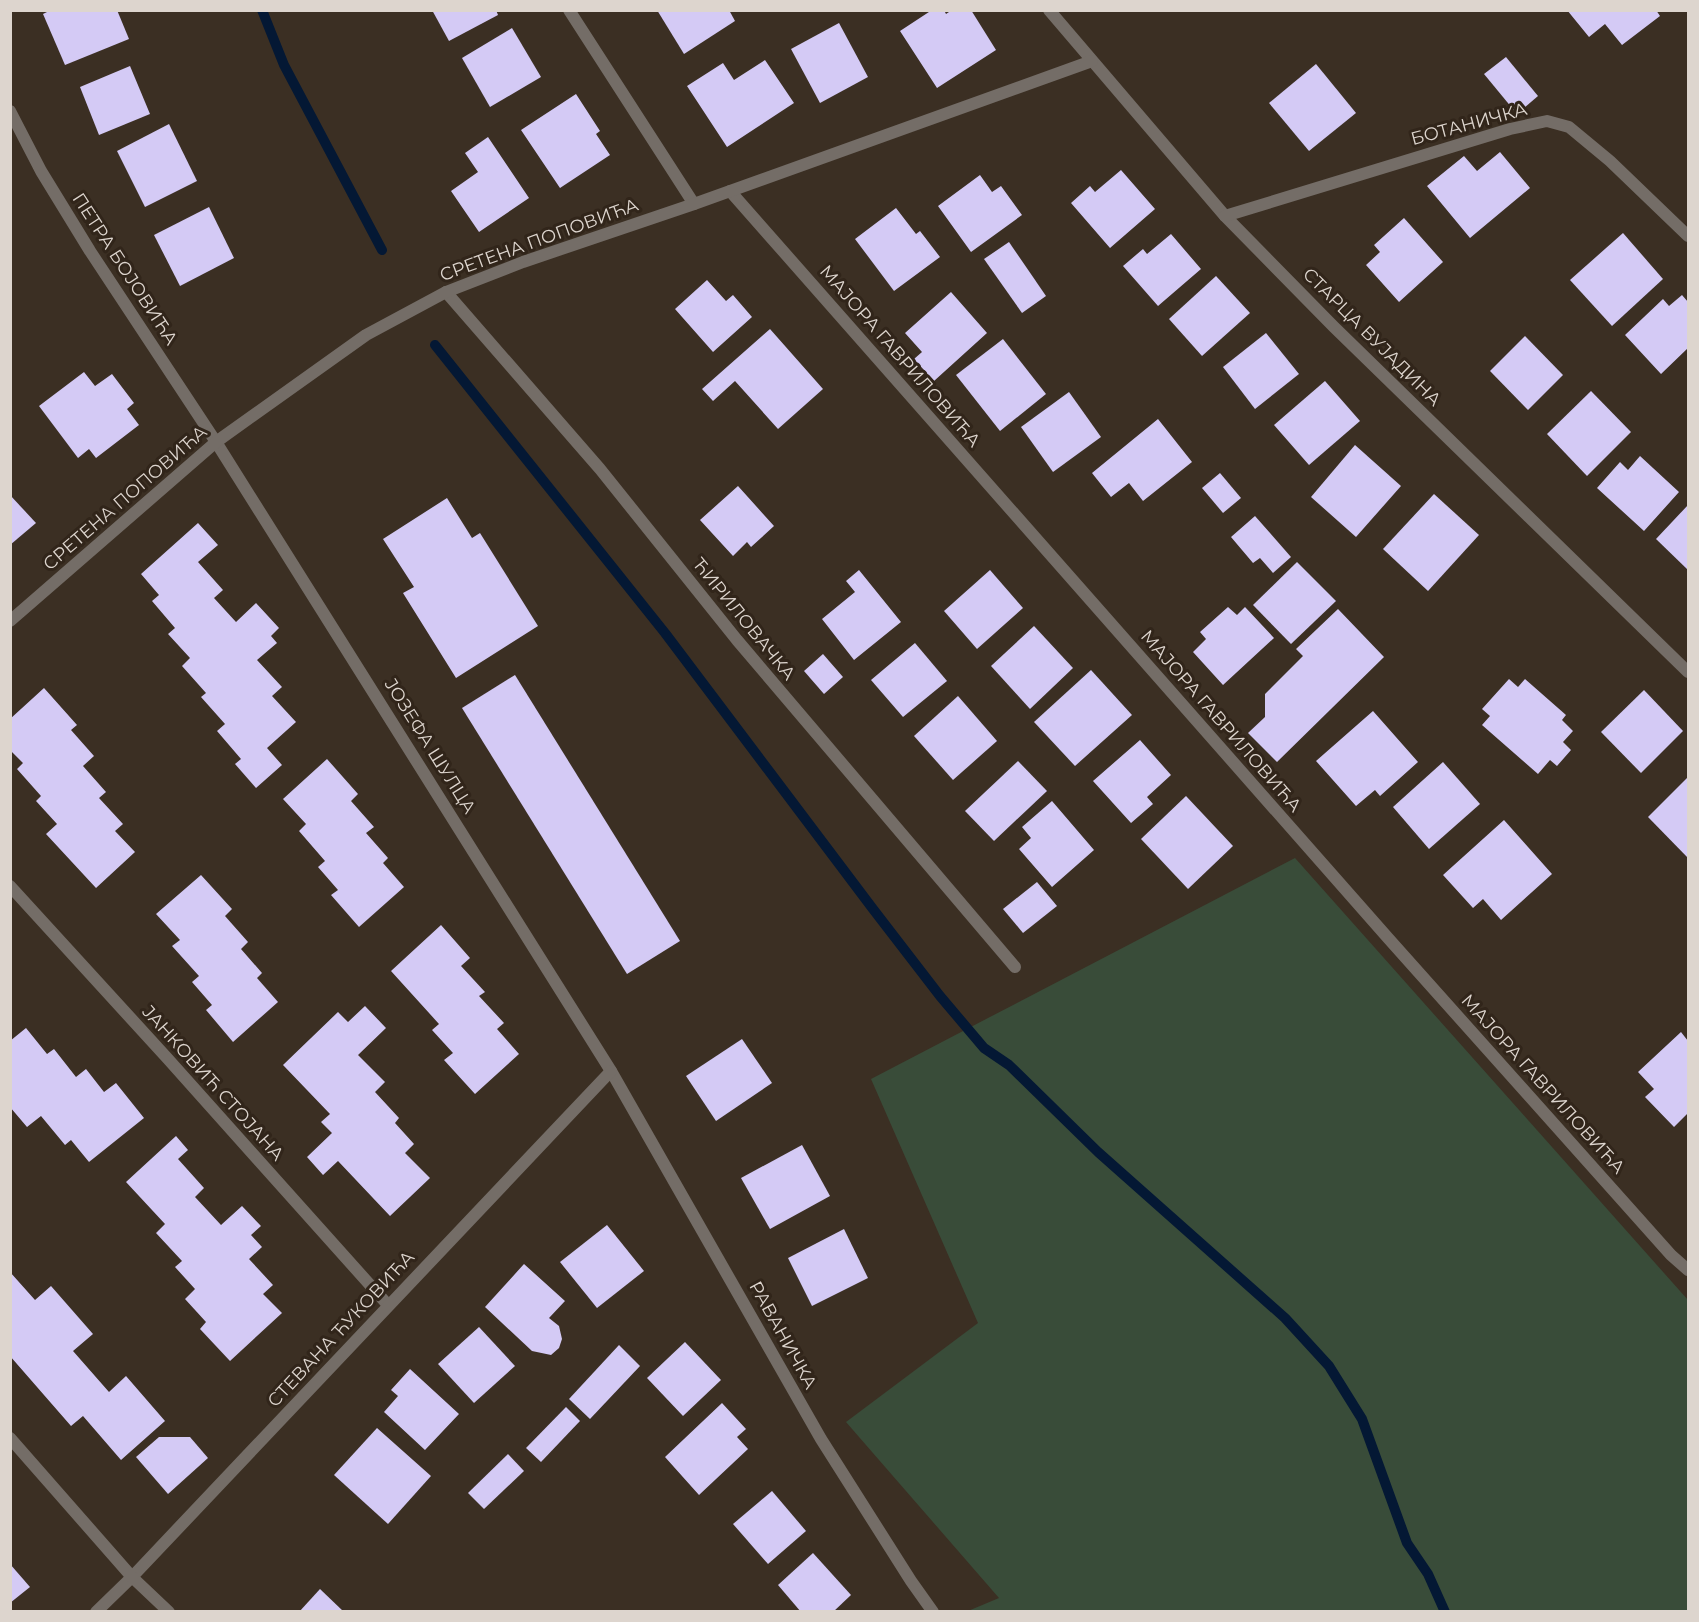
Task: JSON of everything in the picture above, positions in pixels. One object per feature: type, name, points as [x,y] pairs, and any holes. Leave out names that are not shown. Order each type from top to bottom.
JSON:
[{"type":"street","points":[[569,10],[694,204]]},
{"type":"street","name":"СТАРЦА ВУЈАДИНА","points":[[1055,13],[1092,61],[1225,216],[1334,327],[1689,672]]},
{"type":"street","name":"СРЕТЕНА ПОПОВИЋА","points":[[10,621],[216,442],[366,336],[446,292],[523,262],[694,204],[1092,61]]},
{"type":"street","name":"ПЕТРА БОЈОВИЋА","points":[[10,111],[41,171],[90,250],[216,442]]},
{"type":"street","name":"БОТАНИЧКА","points":[[1225,216],[1510,129],[1547,121],[1569,127],[1610,161],[1689,236]]},
{"type":"street","name":"МАЈОРА ГАВРИЛОВИЋА","points":[[730,191],[1388,938],[1671,1255],[1689,1270]]},
{"type":"street","name":"ЋИРИЛОВАЧКА","points":[[446,292],[600,469],[737,640],[1015,967]]},
{"type":"street","name":"ЈОЗЕФА ШУЛЦА","points":[[216,442],[611,1071]]},
{"type":"street","name":"ЈАНКОВИЋ СТОЈАНА","points":[[10,886],[388,1305]]},
{"type":"street","name":"СТЕВАНА ЋУКОВИЋА","points":[[96,1611],[132,1577],[611,1071]]},
{"type":"street","name":"РАВАНИЧКА","points":[[611,1071],[821,1439],[910,1581],[933,1611]]},
{"type":"street","points":[[10,1438],[132,1577],[169,1611]]},
{"type":"green space","points":[[1295,858],[1688,1300],[1688,1611],[968,1611],[999,1598],[846,1422],[978,1323],[871,1079]]},
{"type":"building","points":[[51,10],[117,10],[129,39],[65,65],[43,14]]},
{"type":"building","points":[[432,10],[496,10],[498,15],[449,41]]},
{"type":"building","points":[[657,10],[729,10],[735,21],[684,54]]},
{"type":"building","points":[[932,10],[944,10],[946,14],[952,10],[971,10],[996,50],[937,88],[900,31]]},
{"type":"building","points":[[1567,10],[1656,10],[1660,16],[1622,45],[1605,24],[1589,37]]},
{"type":"building","points":[[839,23],[868,77],[820,103],[791,49]]},
{"type":"building","points":[[512,28],[541,77],[490,107],[462,58]]},
{"type":"building","points":[[1506,57],[1538,96],[1517,114],[1484,74]]},
{"type":"building","points":[[765,60],[794,103],[727,147],[687,86],[723,63],[734,80]]},
{"type":"building","points":[[1316,64],[1356,113],[1309,151],[1269,103]]},
{"type":"building","points":[[130,66],[150,114],[99,135],[80,87]]},
{"type":"building","points":[[576,94],[600,131],[596,134],[610,155],[560,188],[521,130]]},
{"type":"building","points":[[169,124],[197,181],[145,207],[117,151]]},
{"type":"building","points":[[488,137],[529,198],[479,232],[451,191],[478,172],[465,153]]},
{"type":"building","points":[[1500,152],[1530,188],[1470,238],[1427,186],[1464,156],[1477,171]]},
{"type":"building","points":[[1121,170],[1155,209],[1110,248],[1071,203],[1090,186],[1095,192]]},
{"type":"building","points":[[980,175],[992,192],[1001,186],[1022,215],[971,252],[938,206]]},
{"type":"building","points":[[209,207],[234,258],[180,286],[154,235]]},
{"type":"building","points":[[896,208],[916,234],[920,231],[940,257],[894,291],[855,239]]},
{"type":"building","points":[[1404,218],[1443,262],[1399,302],[1366,265],[1380,252],[1374,245]]},
{"type":"building","points":[[1623,233],[1663,279],[1612,326],[1570,280]]},
{"type":"building","points":[[1171,234],[1201,269],[1158,306],[1123,266],[1143,249],[1147,254]]},
{"type":"building","points":[[1009,242],[1046,296],[1022,313],[984,259]]},
{"type":"building","points":[[1216,276],[1250,313],[1202,356],[1169,319]]},
{"type":"building","points":[[707,280],[726,301],[733,295],[752,317],[713,352],[675,309]]},
{"type":"building","points":[[951,292],[987,333],[934,381],[914,359],[922,352],[905,333]]},
{"type":"building","points":[[1682,295],[1688,302],[1688,348],[1661,374],[1625,335],[1663,299],[1669,306]]},
{"type":"building","points":[[770,329],[823,389],[778,429],[735,381],[713,401],[702,389]]},
{"type":"building","points":[[1266,333],[1299,374],[1255,409],[1223,367]]},
{"type":"building","points":[[1525,336],[1563,375],[1528,410],[1490,371]]},
{"type":"building","points":[[1003,339],[1046,394],[1000,431],[956,375]]},
{"type":"building","points":[[84,372],[95,386],[112,374],[134,403],[127,409],[139,425],[96,458],[89,449],[78,458],[39,406]]},
{"type":"building","points":[[1325,381],[1360,421],[1309,465],[1274,425]]},
{"type":"building","points":[[1591,391],[1631,432],[1587,476],[1547,434]]},
{"type":"building","points":[[1069,392],[1101,437],[1053,472],[1021,427]]},
{"type":"building","points":[[1158,419],[1192,462],[1143,501],[1129,483],[1111,497],[1092,473]]},
{"type":"building","points":[[1355,445],[1401,486],[1356,537],[1311,497]]},
{"type":"building","points":[[1640,456],[1679,492],[1644,531],[1597,488],[1620,462],[1628,470]]},
{"type":"building","points":[[1220,473],[1241,498],[1223,513],[1202,488]]},
{"type":"building","points":[[738,486],[774,526],[751,547],[747,542],[733,556],[700,520]]},
{"type":"building","points":[[1434,494],[1479,535],[1428,591],[1383,549]]},
{"type":"building","points":[[10,495],[36,523],[10,545]]},
{"type":"building","points":[[447,498],[472,538],[480,533],[538,626],[456,678],[403,593],[414,587],[383,539]]},
{"type":"building","points":[[1688,505],[1688,570],[1656,539]]},
{"type":"building","points":[[1255,516],[1291,557],[1273,573],[1260,558],[1253,563],[1231,537]]},
{"type":"building","points":[[198,523],[218,545],[198,562],[223,590],[214,598],[236,622],[256,603],[279,628],[271,636],[277,643],[257,660],[282,687],[272,696],[296,722],[267,748],[282,765],[256,788],[235,764],[241,759],[217,731],[225,724],[201,697],[206,693],[182,666],[190,658],[168,634],[175,628],[152,601],[159,595],[141,574]]},
{"type":"building","points":[[1297,562],[1336,601],[1291,644],[1253,605]]},
{"type":"building","points":[[859,570],[901,622],[854,660],[822,619],[855,592],[846,581]]},
{"type":"building","points":[[990,570],[1023,608],[977,649],[944,611]]},
{"type":"building","points":[[1228,607],[1237,615],[1245,607],[1274,638],[1223,685],[1193,652],[1206,639],[1200,632]]},
{"type":"building","points":[[1338,609],[1384,657],[1277,762],[1248,733],[1265,717],[1265,694],[1303,656],[1296,649]]},
{"type":"building","points":[[1034,626],[1073,668],[1030,709],[991,666]]},
{"type":"building","points":[[915,643],[947,681],[903,717],[871,680]]},
{"type":"building","points":[[823,654],[843,677],[824,694],[804,671]]},
{"type":"building","points":[[1091,670],[1132,715],[1075,766],[1034,722]]},
{"type":"building","points":[[515,675],[680,941],[627,974],[462,708]]},
{"type":"building","points":[[1509,679],[1518,687],[1525,679],[1566,715],[1562,720],[1573,731],[1563,742],[1571,750],[1557,766],[1550,760],[1538,774],[1482,725],[1490,716],[1482,709]]},
{"type":"building","points":[[44,688],[77,725],[71,730],[94,756],[83,766],[106,792],[99,798],[123,824],[115,831],[135,852],[96,888],[46,834],[57,824],[36,801],[41,796],[17,769],[23,763],[10,750],[10,719]]},
{"type":"building","points":[[1644,690],[1683,731],[1641,773],[1601,732]]},
{"type":"building","points":[[958,696],[997,741],[953,780],[914,736]]},
{"type":"building","points":[[1373,711],[1418,762],[1380,796],[1375,790],[1356,806],[1316,761]]},
{"type":"building","points":[[1140,740],[1171,775],[1147,797],[1153,804],[1131,823],[1093,781]]},
{"type":"building","points":[[327,759],[358,794],[351,801],[374,827],[366,833],[388,858],[383,863],[404,887],[359,927],[331,895],[338,890],[318,867],[325,861],[299,831],[306,824],[283,799]]},
{"type":"building","points":[[1018,761],[1047,791],[994,841],[965,811]]},
{"type":"building","points":[[1443,762],[1480,804],[1429,849],[1393,807]]},
{"type":"building","points":[[1688,777],[1688,858],[1648,817]]},
{"type":"building","points":[[1186,796],[1233,846],[1188,889],[1141,839]]},
{"type":"building","points":[[1052,801],[1094,850],[1052,887],[1019,849],[1031,838],[1022,827]]},
{"type":"building","points":[[1504,820],[1552,874],[1501,920],[1483,899],[1473,908],[1443,875]]},
{"type":"building","points":[[201,875],[232,909],[225,916],[248,942],[241,949],[262,973],[257,978],[278,1002],[233,1042],[206,1010],[212,1005],[192,982],[199,976],[172,946],[180,940],[156,914]]},
{"type":"building","points":[[1037,882],[1057,906],[1023,933],[1003,909]]},
{"type":"building","points":[[441,925],[470,958],[461,966],[485,992],[479,996],[504,1023],[497,1029],[519,1054],[475,1094],[444,1060],[453,1053],[432,1030],[439,1024],[391,971]]},
{"type":"building","points":[[365,1006],[386,1028],[358,1055],[385,1082],[375,1092],[399,1118],[395,1123],[414,1144],[405,1153],[430,1178],[390,1216],[338,1161],[323,1175],[307,1157],[332,1133],[321,1122],[330,1114],[283,1065],[338,1012],[348,1022]]},
{"type":"building","points":[[26,1028],[47,1054],[54,1049],[76,1077],[86,1069],[104,1092],[116,1083],[144,1118],[89,1162],[71,1140],[65,1145],[41,1116],[27,1127],[10,1107],[10,1041]]},
{"type":"building","points":[[1681,1032],[1688,1041],[1688,1113],[1674,1127],[1645,1097],[1654,1089],[1638,1072]]},
{"type":"building","points":[[742,1039],[772,1083],[716,1121],[686,1076]]},
{"type":"building","points":[[176,1136],[188,1150],[178,1159],[204,1188],[195,1197],[221,1225],[242,1206],[261,1226],[251,1235],[262,1247],[249,1259],[273,1285],[263,1294],[282,1313],[230,1361],[200,1329],[206,1322],[185,1299],[195,1289],[175,1267],[182,1261],[156,1233],[165,1224],[126,1182]]},
{"type":"building","points":[[802,1145],[830,1196],[770,1229],[741,1178]]},
{"type":"building","points":[[607,1225],[644,1271],[597,1308],[560,1262]]},
{"type":"building","points":[[844,1229],[868,1278],[812,1306],[788,1258]]},
{"type":"building","points":[[524,1264],[565,1301],[549,1318],[559,1326],[562,1339],[559,1348],[551,1355],[532,1351],[485,1307]]},
{"type":"building","points":[[10,1272],[35,1300],[51,1286],[93,1334],[73,1351],[109,1392],[126,1376],[165,1421],[121,1460],[83,1416],[71,1426],[10,1356]]},
{"type":"building","points":[[479,1327],[515,1366],[474,1403],[438,1364]]},
{"type":"building","points":[[685,1342],[721,1380],[683,1416],[647,1378]]},
{"type":"building","points":[[619,1345],[640,1366],[590,1419],[569,1399]]},
{"type":"building","points":[[410,1369],[459,1414],[425,1450],[384,1412],[398,1396],[391,1390]]},
{"type":"building","points":[[722,1403],[746,1429],[737,1437],[748,1449],[699,1495],[665,1457]]},
{"type":"building","points":[[566,1407],[580,1421],[541,1462],[526,1448]]},
{"type":"building","points":[[377,1428],[431,1476],[388,1524],[334,1475]]},
{"type":"building","points":[[159,1437],[190,1437],[208,1458],[168,1494],[136,1457]]},
{"type":"building","points":[[508,1454],[524,1471],[484,1509],[468,1493]]},
{"type":"building","points":[[772,1491],[806,1531],[768,1564],[733,1524]]},
{"type":"building","points":[[813,1553],[851,1595],[833,1612],[801,1612],[778,1585]]},
{"type":"building","points":[[10,1564],[30,1587],[10,1603]]},
{"type":"building","points":[[320,1589],[344,1612],[299,1612]]},
{"type":"waterway","points":[[262,10],[284,65],[382,250]]},
{"type":"waterway","points":[[435,345],[665,633],[873,909],[940,996],[984,1048],[1009,1065],[1098,1152],[1285,1318],[1329,1366],[1362,1419],[1407,1543],[1428,1574],[1445,1612]]}]
